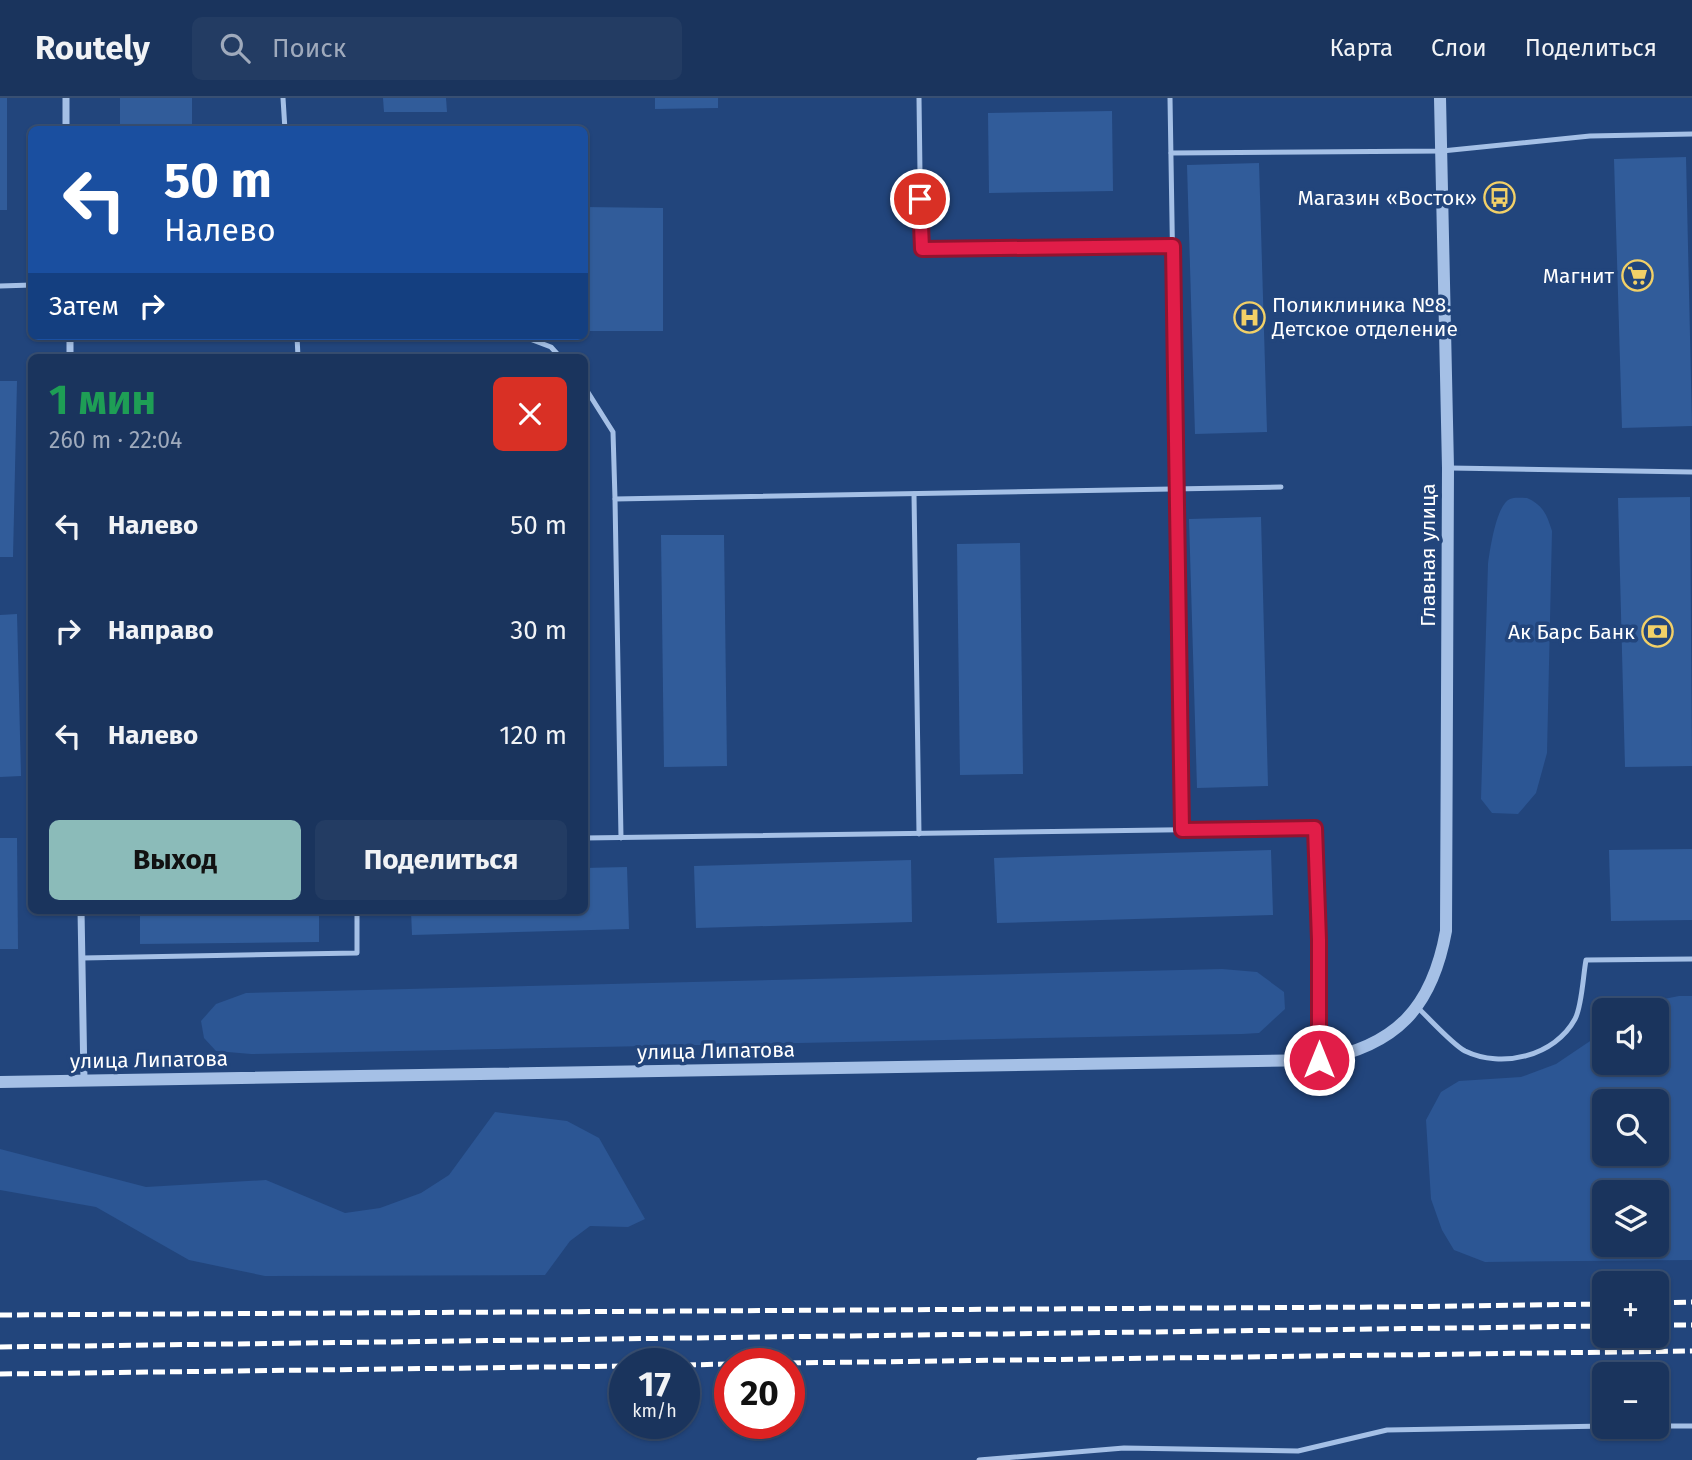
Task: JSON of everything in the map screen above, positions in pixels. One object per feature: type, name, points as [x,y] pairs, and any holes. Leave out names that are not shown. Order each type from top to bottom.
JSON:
[{"type":"street","points":[[66,98],[66,126]]},
{"type":"street","name":"Главная улица","points":[[1417,1007],[1440,962],[1446,931],[1448,468],[1440,98]]},
{"type":"street","points":[[81,914],[84,1080]]},
{"type":"street","name":"улица Липатова","points":[[0,1082],[1319,1060],[1346,1055],[1376,1043],[1397,1028],[1417,1007]]},
{"type":"lane","points":[[284,98],[285,126]]},
{"type":"lane","points":[[919,98],[922,249],[1173,246]]},
{"type":"lane","points":[[1170,98],[1182,830]]},
{"type":"lane","points":[[1171,153],[1442,151],[1590,136],[1692,134]]},
{"type":"lane","points":[[0,286],[28,285]]},
{"type":"lane","points":[[533,340],[551,347],[557,354]]},
{"type":"lane","points":[[588,392],[613,432],[621,838]]},
{"type":"lane","points":[[1448,468],[1692,472]]},
{"type":"lane","points":[[615,499],[1281,487]]},
{"type":"lane","points":[[914,494],[919,834]]},
{"type":"lane","points":[[588,838],[1315,828],[1319,1060]]},
{"type":"lane","points":[[82,958],[357,953],[357,914]]},
{"type":"lane","points":[[1417,1007],[1465,1051],[1499,1060],[1532,1055],[1561,1038],[1576,1017],[1586,960],[1692,959]]},
{"type":"lane","points":[[979,1460],[1124,1448],[1298,1451],[1387,1430],[1592,1426]]},
{"type":"lane","points":[[1669,1426],[1692,1426]]},
{"type":"shaded area","points":[[1527,498],[1544,511],[1552,531],[1547,753],[1536,793],[1518,814],[1492,813],[1481,799],[1488,564],[1494,528],[1505,503],[1510,499]]},
{"type":"shaded area","points":[[1222,969],[1257,972],[1284,992],[1285,1009],[1259,1033],[1242,1034],[251,1054],[216,1051],[204,1038],[201,1021],[216,1004],[246,993]]},
{"type":"shaded area","points":[[1692,996],[1692,1260],[1485,1262],[1454,1250],[1442,1230],[1431,1199],[1426,1120],[1441,1092],[1459,1081],[1521,1077],[1556,1064],[1592,1040],[1592,1075],[1669,1075],[1669,998]]},
{"type":"shaded area","points":[[495,1112],[567,1121],[599,1138],[645,1219],[628,1227],[590,1226],[570,1241],[545,1275],[265,1276],[189,1260],[96,1207],[0,1190],[0,1149],[146,1187],[266,1180],[345,1213],[380,1208],[421,1193],[449,1175]]},
{"type":"building","points":[[0,98],[7,98],[7,210],[0,210]]},
{"type":"building","points":[[120,98],[192,98],[192,126],[120,126]]},
{"type":"building","points":[[383,98],[446,98],[447,112],[384,112]]},
{"type":"building","points":[[655,98],[718,98],[718,108],[655,109]]},
{"type":"building","points":[[1112,111],[1113,191],[989,193],[988,113]]},
{"type":"building","points":[[1686,157],[1692,426],[1622,428],[1614,159]]},
{"type":"building","points":[[1259,163],[1267,432],[1195,434],[1187,165]]},
{"type":"building","points":[[588,207],[663,208],[663,331],[588,331]]},
{"type":"building","points":[[0,381],[17,381],[13,557],[0,557]]},
{"type":"building","points":[[1690,497],[1692,766],[1625,767],[1618,498]]},
{"type":"building","points":[[1261,517],[1268,786],[1197,788],[1189,519]]},
{"type":"building","points":[[661,535],[724,535],[727,766],[664,767]]},
{"type":"building","points":[[1020,543],[1023,774],[960,775],[957,544]]},
{"type":"building","points":[[17,614],[21,776],[0,777],[0,615]]},
{"type":"building","points":[[0,838],[17,838],[18,949],[0,949]]},
{"type":"building","points":[[1692,849],[1692,920],[1611,921],[1609,850]]},
{"type":"building","points":[[1271,850],[1273,915],[997,923],[994,858]]},
{"type":"building","points":[[911,860],[912,922],[696,928],[694,866]]},
{"type":"building","points":[[627,867],[629,929],[412,935],[411,914],[588,914],[588,868]]},
{"type":"building","points":[[140,914],[319,914],[319,942],[140,944]]},
{"type":"railway","points":[[1669,1303],[1692,1302]]},
{"type":"railway","points":[[0,1315],[1592,1304]]},
{"type":"railway","points":[[1669,1325],[1692,1325]]},
{"type":"railway","points":[[0,1347],[1592,1326]]},
{"type":"railway","points":[[805,1363],[1692,1351]]},
{"type":"railway","points":[[700,1365],[714,1364]]},
{"type":"railway","points":[[0,1374],[609,1366]]},
{"type":"place","name":"Магазин «Восток»","points":[[1500,198]]},
{"type":"place","name":"Магнит","points":[[1637,276]]},
{"type":"place","name":"Поликлиника №8. Детское отделение","points":[[1249,317]]},
{"type":"place","name":"Ак Барс Банк","points":[[1658,632]]},
{"type":"route","points":[[920,199],[922,249],[1173,246],[1182,830],[1315,828],[1319,1060]]}]
